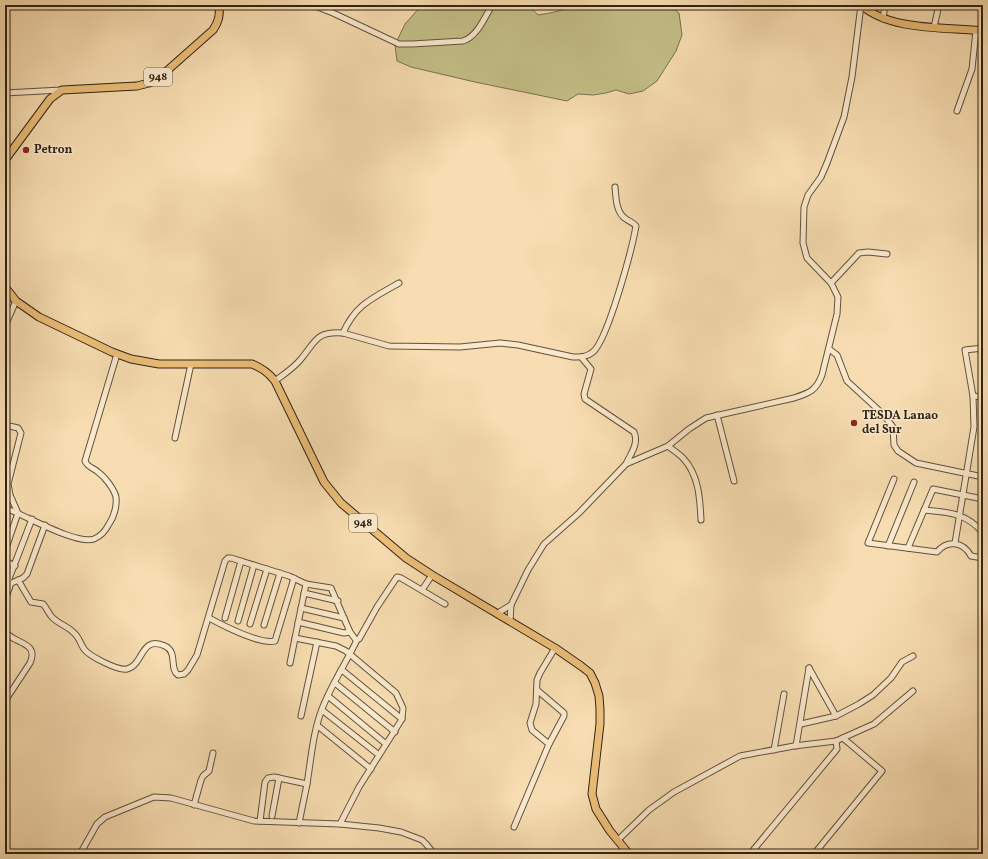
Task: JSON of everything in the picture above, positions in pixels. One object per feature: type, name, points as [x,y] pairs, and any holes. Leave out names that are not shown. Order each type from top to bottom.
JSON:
[{"type":"main road","name":"948","points":[[62,90],[137,86],[161,76],[218,24],[220,16],[219,5]]},
{"type":"main road","points":[[861,5],[875,15],[896,23],[980,31]]},
{"type":"main road","points":[[5,160],[50,99],[62,90]]},
{"type":"main road","name":"948","points":[[5,287],[16,301],[39,317],[117,354],[131,359],[146,363],[159,364],[252,364],[269,374],[275,381],[324,482],[332,494],[346,508],[406,558],[555,648],[590,674],[595,683],[599,696],[600,724],[592,794],[596,809],[629,854]]},
{"type":"street","points":[[312,5],[333,13],[399,44],[450,42],[469,39],[474,34],[492,5]]},
{"type":"street","points":[[626,464],[668,446],[706,418],[807,394],[819,383],[829,349],[838,303],[836,292],[831,283],[819,269],[811,264],[804,251],[804,207],[808,195],[821,177],[844,117],[852,77],[861,5]]},
{"type":"street","points":[[882,18],[885,5]]},
{"type":"street","points":[[934,27],[939,5]]},
{"type":"street","points":[[957,111],[972,69],[980,31]]},
{"type":"street","points":[[5,93],[62,90]]},
{"type":"street","points":[[275,381],[295,365],[318,337],[335,332],[389,346],[460,347],[486,343],[500,343],[518,345],[573,357],[588,355],[599,346],[603,337],[620,286],[636,226],[632,222],[625,219],[616,204],[615,187]]},
{"type":"street","points":[[831,283],[860,253],[868,252],[887,254]]},
{"type":"street","points":[[343,333],[349,320],[360,306],[398,283]]},
{"type":"street","points":[[5,326],[16,301]]},
{"type":"street","points":[[955,543],[964,496],[974,427],[972,396],[965,350],[983,348]]},
{"type":"street","points":[[829,349],[837,354],[847,381],[883,414],[893,427],[894,445],[898,451],[916,463],[983,477]]},
{"type":"street","points":[[6,510],[18,513],[74,538],[87,540],[93,539],[100,536],[106,529],[111,521],[116,504],[116,497],[100,473],[88,466],[85,461],[117,354]]},
{"type":"street","points":[[510,621],[511,605],[531,564],[544,544],[579,513],[626,464],[636,442],[634,432],[585,399],[584,394],[591,369],[581,357]]},
{"type":"street","points":[[175,438],[191,364]]},
{"type":"street","points":[[972,396],[983,397]]},
{"type":"street","points":[[717,415],[734,481]]},
{"type":"street","points":[[5,425],[19,429],[21,433],[8,484],[10,495],[18,513],[5,551]]},
{"type":"street","points":[[668,446],[684,459],[692,471],[698,486],[701,520]]},
{"type":"street","points":[[894,479],[868,543],[937,552],[944,545],[955,543],[965,548],[970,556],[983,558]]},
{"type":"street","points":[[888,546],[914,482]]},
{"type":"street","points":[[908,548],[932,489],[983,499]]},
{"type":"street","points":[[924,510],[960,515],[978,527],[983,533]]},
{"type":"street","points":[[5,600],[7,586],[32,519]]},
{"type":"street","points":[[7,586],[27,574],[45,526]]},
{"type":"street","points":[[18,580],[31,602],[43,604],[52,618],[73,631],[78,637],[83,648],[90,655],[122,669],[131,667],[145,648],[154,644],[169,648],[173,656],[176,673],[178,675],[184,674],[188,670],[197,655],[225,561],[230,558],[280,573],[306,584],[332,588],[350,632],[353,638],[357,640]]},
{"type":"street","points":[[5,561],[15,566]]},
{"type":"street","points":[[225,618],[241,561]]},
{"type":"street","points":[[238,621],[254,565]]},
{"type":"street","points":[[250,624],[267,569]]},
{"type":"street","points":[[264,625],[280,573]]},
{"type":"street","points":[[422,590],[432,575]]},
{"type":"street","points":[[299,822],[322,710],[357,640],[395,578],[400,577],[445,604]]},
{"type":"street","points":[[209,618],[245,634],[274,642],[276,640],[294,578]]},
{"type":"street","points":[[290,663],[306,584]]},
{"type":"street","points":[[304,593],[338,601]]},
{"type":"street","points":[[498,613],[511,605]]},
{"type":"street","points":[[301,608],[344,618]]},
{"type":"street","points":[[298,622],[344,633],[350,632]]},
{"type":"street","points":[[5,631],[9,636],[27,645],[32,652],[30,663],[5,701]]},
{"type":"street","points":[[295,638],[341,648],[396,693],[403,708],[402,719],[395,732],[359,787],[340,824]]},
{"type":"street","points":[[301,716],[317,642]]},
{"type":"street","points":[[549,744],[536,734],[530,727],[530,723],[536,704],[537,680],[555,648]]},
{"type":"street","points":[[801,724],[836,716],[859,704],[873,695],[891,678],[902,662],[913,656]]},
{"type":"street","points":[[796,746],[801,724],[809,668],[836,716]]},
{"type":"street","points":[[342,670],[402,719]]},
{"type":"street","points":[[335,683],[395,732]]},
{"type":"street","points":[[514,828],[549,744],[564,716],[564,713],[536,690]]},
{"type":"street","points":[[618,840],[649,810],[674,792],[740,756],[796,746],[836,741],[874,724],[912,691]]},
{"type":"street","points":[[774,750],[784,694]]},
{"type":"street","points":[[328,696],[386,744]]},
{"type":"street","points":[[322,710],[379,755]]},
{"type":"street","points":[[318,726],[371,769]]},
{"type":"street","points":[[814,854],[882,772],[843,738]]},
{"type":"street","points":[[750,854],[837,749],[836,741]]},
{"type":"street","points":[[194,804],[201,780],[209,771],[213,753]]},
{"type":"street","points":[[260,821],[267,779],[271,777],[279,778],[307,784]]},
{"type":"street","points":[[272,816],[279,778]]},
{"type":"street","points":[[80,854],[97,824],[105,817],[113,812],[146,800],[160,797],[171,798],[194,804],[240,818],[260,821],[340,824],[379,828],[413,836],[422,840],[428,844],[434,854]]},
{"type":"street","points":[[261,814],[272,816],[279,822]]},
{"type":"shaded area","points":[[520,4],[529,7],[538,15],[556,12],[574,5],[669,5],[679,13],[682,35],[676,51],[657,81],[643,91],[629,94],[616,90],[593,95],[578,94],[567,101],[411,67],[397,61],[395,45],[405,24],[422,5],[491,5],[490,8]]},
{"type":"place","name":"Petron","points":[[26,150]]},
{"type":"place","name":"TESDA Lanao del Sur","points":[[854,423]]}]
